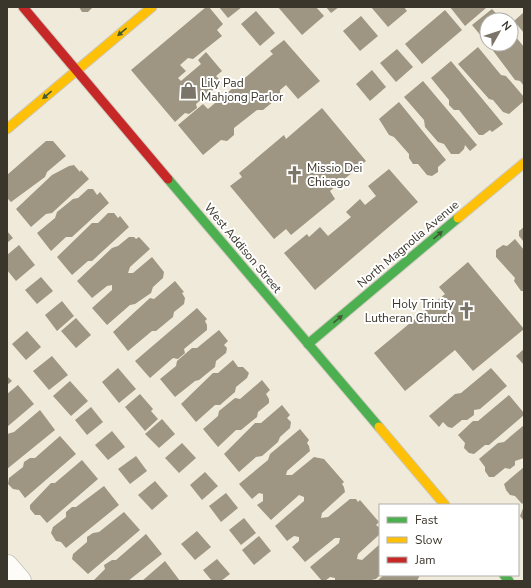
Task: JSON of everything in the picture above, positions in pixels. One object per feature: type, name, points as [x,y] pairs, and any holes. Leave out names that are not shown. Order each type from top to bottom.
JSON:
[{"type":"street","name":"West Addison Street","points":[[24,7],[444,504]]},
{"type":"street","points":[[7,129],[152,7]]},
{"type":"street","name":"North Magnolia Avenue","points":[[308,344],[524,163]]},
{"type":"street","points":[[7,566],[20,581]]},
{"type":"building","points":[[79,7],[93,7],[88,12],[82,12]]},
{"type":"building","points":[[206,7],[209,7],[223,24],[217,30],[222,36],[193,59],[188,58],[180,65],[186,71],[178,78],[181,81],[201,64],[198,60],[206,52],[222,71],[216,76],[222,82],[196,104],[197,108],[189,114],[185,113],[175,122],[131,70]]},
{"type":"building","points":[[219,7],[242,7],[228,18]]},
{"type":"building","points":[[278,7],[316,7],[324,16],[302,35]]},
{"type":"building","points":[[326,7],[339,7],[331,13]]},
{"type":"building","points":[[371,7],[404,7],[407,11],[388,27]]},
{"type":"building","points":[[450,7],[486,8],[479,12],[479,14],[465,26]]},
{"type":"building","points":[[445,10],[462,30],[422,64],[405,44]]},
{"type":"building","points":[[256,11],[275,33],[260,46],[241,24]]},
{"type":"building","points":[[524,12],[524,33],[519,27],[519,16]]},
{"type":"building","points":[[361,16],[378,36],[360,51],[343,31]]},
{"type":"building","points":[[479,19],[479,33],[472,25]]},
{"type":"building","points":[[284,40],[320,81],[298,99],[286,85],[280,90],[280,96],[263,110],[257,110],[234,128],[234,135],[227,141],[221,140],[203,155],[178,125],[203,104],[208,109],[273,54],[270,51]]},
{"type":"building","points":[[519,41],[524,47],[524,86],[520,81],[515,80],[494,52],[519,52]]},
{"type":"building","points":[[478,47],[479,52],[482,52],[501,75],[506,76],[524,97],[524,101],[509,114],[503,112],[493,100],[489,99],[458,64]]},
{"type":"building","points":[[397,49],[413,67],[396,82],[380,63]]},
{"type":"building","points":[[451,61],[503,124],[492,132],[490,130],[483,135],[479,135],[459,110],[454,110],[449,105],[449,100],[431,78]]},
{"type":"building","points":[[372,70],[386,87],[370,101],[356,84]]},
{"type":"building","points":[[423,81],[477,145],[470,151],[465,145],[464,149],[459,154],[451,154],[444,144],[438,142],[425,127],[424,120],[404,97]]},
{"type":"building","points":[[399,102],[446,160],[438,167],[438,172],[432,176],[427,175],[418,164],[413,164],[409,158],[409,154],[394,137],[389,135],[379,119]]},
{"type":"building","name":"Missio Dei Chicago","points":[[322,108],[366,161],[330,191],[335,199],[291,235],[286,229],[274,239],[230,186],[242,177],[239,173],[284,135],[286,139]]},
{"type":"building","points":[[46,141],[53,141],[66,156],[47,172],[45,177],[11,202],[7,198],[7,175]]},
{"type":"building","points":[[74,165],[89,179],[52,213],[46,214],[31,227],[16,209],[52,175]]},
{"type":"building","points":[[389,169],[418,202],[315,290],[284,253],[307,234],[309,237],[320,227],[328,236],[351,217],[346,212],[360,199],[365,205],[376,196],[368,186]]},
{"type":"building","points":[[88,189],[93,189],[97,195],[100,192],[109,203],[72,237],[66,237],[51,251],[37,233],[55,218],[57,212],[73,199],[78,198]]},
{"type":"building","points":[[108,213],[114,213],[118,218],[120,216],[129,227],[92,261],[88,261],[72,275],[57,257],[92,223],[98,223]]},
{"type":"building","points":[[524,227],[524,242],[519,236],[519,231]]},
{"type":"building","points":[[7,231],[13,238],[7,243]]},
{"type":"building","points":[[129,237],[134,237],[136,239],[139,237],[150,249],[130,267],[128,273],[133,273],[152,257],[164,272],[163,278],[153,287],[151,293],[135,304],[130,305],[107,325],[92,308],[112,290],[112,285],[107,286],[92,298],[77,281],[112,248],[118,246]]},
{"type":"building","points":[[515,239],[524,250],[524,291],[521,291],[514,281],[515,278],[496,257],[496,250],[503,245],[507,246]]},
{"type":"building","points":[[19,245],[35,265],[16,281],[7,270],[7,255]]},
{"type":"building","name":"Holy Trinity Lutheran Church","points":[[468,262],[524,329],[473,371],[455,350],[405,391],[374,353],[445,294],[439,287]]},
{"type":"building","points":[[41,277],[53,291],[37,304],[25,290]]},
{"type":"building","points":[[175,281],[184,292],[182,293],[185,298],[184,304],[174,312],[173,317],[156,331],[152,331],[128,351],[113,332],[150,298],[154,299]]},
{"type":"building","points":[[62,301],[74,316],[57,331],[45,315]]},
{"type":"building","points":[[197,308],[207,319],[205,321],[207,330],[184,349],[185,353],[178,359],[173,358],[150,378],[135,361]]},
{"type":"building","points":[[76,318],[91,335],[76,348],[61,331]]},
{"type":"building","points":[[219,330],[228,341],[224,345],[227,348],[226,353],[216,361],[215,367],[175,397],[160,379],[176,366],[177,361],[192,348],[197,348]]},
{"type":"building","points":[[27,331],[41,347],[26,360],[12,344]]},
{"type":"building","points":[[524,349],[524,365],[516,356]]},
{"type":"building","points":[[52,356],[68,375],[49,390],[33,371]]},
{"type":"building","points":[[233,360],[238,367],[243,367],[249,373],[247,378],[236,387],[235,392],[220,405],[215,405],[196,422],[181,404],[213,373],[218,373]]},
{"type":"building","points":[[118,368],[136,389],[119,403],[102,382]]},
{"type":"building","points":[[491,368],[507,386],[480,409],[474,410],[474,415],[467,420],[462,420],[452,428],[448,427],[443,422],[439,427],[429,416],[455,394],[461,393]]},
{"type":"building","points":[[7,376],[12,381],[7,385]]},
{"type":"building","points":[[262,380],[270,390],[266,394],[269,399],[269,403],[258,412],[257,417],[241,430],[236,430],[218,447],[203,429],[218,416],[219,411],[235,398],[240,399]]},
{"type":"building","points":[[70,381],[88,401],[71,416],[53,396]]},
{"type":"building","points":[[18,385],[34,404],[7,427],[7,394]]},
{"type":"building","points":[[140,394],[153,409],[151,411],[158,419],[145,431],[125,407]]},
{"type":"building","points":[[509,395],[524,415],[489,445],[485,445],[474,454],[469,453],[464,448],[465,443],[458,435],[473,421],[478,421]]},
{"type":"building","points":[[282,405],[290,415],[287,418],[291,422],[290,428],[280,437],[278,442],[262,456],[256,457],[239,472],[224,454],[255,423],[261,423]]},
{"type":"building","points":[[91,407],[103,422],[87,435],[75,420]]},
{"type":"building","points":[[40,410],[55,430],[7,469],[7,434],[14,432]]},
{"type":"building","points":[[162,419],[175,434],[159,448],[145,434]]},
{"type":"building","points":[[524,425],[524,458],[515,461],[515,465],[510,469],[505,468],[494,477],[489,477],[485,471],[485,467],[479,459],[498,443],[504,442]]},
{"type":"building","points":[[300,429],[309,440],[307,443],[310,451],[287,471],[286,475],[292,475],[314,457],[324,459],[344,482],[342,484],[345,492],[322,513],[321,518],[328,517],[350,499],[356,499],[358,502],[360,500],[379,522],[376,525],[379,527],[379,535],[358,554],[357,559],[362,560],[379,545],[379,576],[376,579],[367,581],[335,581],[335,578],[330,577],[325,581],[322,581],[310,567],[339,543],[340,538],[335,538],[305,562],[292,547],[299,541],[299,537],[294,536],[287,541],[275,526],[304,501],[304,497],[299,495],[271,520],[257,505],[263,501],[263,494],[259,493],[252,499],[239,484],[268,460],[270,454]]},
{"type":"building","points":[[112,431],[125,447],[108,460],[95,445]]},
{"type":"building","points":[[60,436],[76,454],[25,498],[19,490],[13,489],[8,484],[9,478],[23,467],[24,462],[30,458],[35,458]]},
{"type":"building","points":[[182,443],[196,458],[179,473],[165,458]]},
{"type":"building","points":[[136,456],[147,471],[130,484],[118,469]]},
{"type":"building","points":[[82,460],[98,479],[47,523],[40,515],[35,515],[30,509],[30,505],[51,483],[55,483]]},
{"type":"building","points":[[524,467],[524,502],[522,504],[515,496],[510,495],[504,484]]},
{"type":"building","points":[[205,472],[218,486],[202,500],[190,485]]},
{"type":"building","points":[[155,481],[168,496],[152,510],[138,495]]},
{"type":"building","points":[[104,486],[119,505],[66,548],[61,542],[56,541],[51,533],[53,527],[66,517],[66,512],[72,507],[76,507]]},
{"type":"building","points":[[226,493],[238,508],[221,522],[209,506]]},
{"type":"building","points":[[524,506],[524,521],[520,516]]},
{"type":"building","points":[[124,512],[140,530],[88,574],[72,559],[73,554],[87,542],[87,537],[93,533],[99,532]]},
{"type":"building","points":[[244,518],[256,533],[241,545],[229,530]]},
{"type":"building","points":[[197,531],[211,547],[195,560],[181,544]]},
{"type":"building","points":[[146,534],[162,554],[128,581],[93,581],[105,569],[104,565],[112,560],[116,560]]},
{"type":"building","points":[[259,536],[271,551],[254,565],[242,550]]},
{"type":"building","points":[[217,559],[230,574],[221,581],[212,581],[203,570]]},
{"type":"building","points":[[165,561],[180,581],[142,581]]},
{"type":"building","points":[[383,576],[420,576],[417,581],[377,581]]},
{"type":"traffic: fast","points":[[168,179],[379,427]]},
{"type":"traffic: fast","points":[[308,344],[458,218]]},
{"type":"traffic: fast","points":[[505,576],[509,581]]},
{"type":"traffic: slow","points":[[7,129],[152,7]]},
{"type":"traffic: slow","points":[[458,218],[524,163]]},
{"type":"traffic: slow","points":[[379,427],[444,504]]},
{"type":"traffic: jam","points":[[23,7],[168,179]]},
{"type":"place","name":"Lily Pad Mahjong Parlor","points":[[188,90]]},
{"type":"place","name":"Missio Dei Chicago","points":[[294,175]]},
{"type":"place","name":"Holy Trinity Lutheran Church","points":[[467,311]]}]
